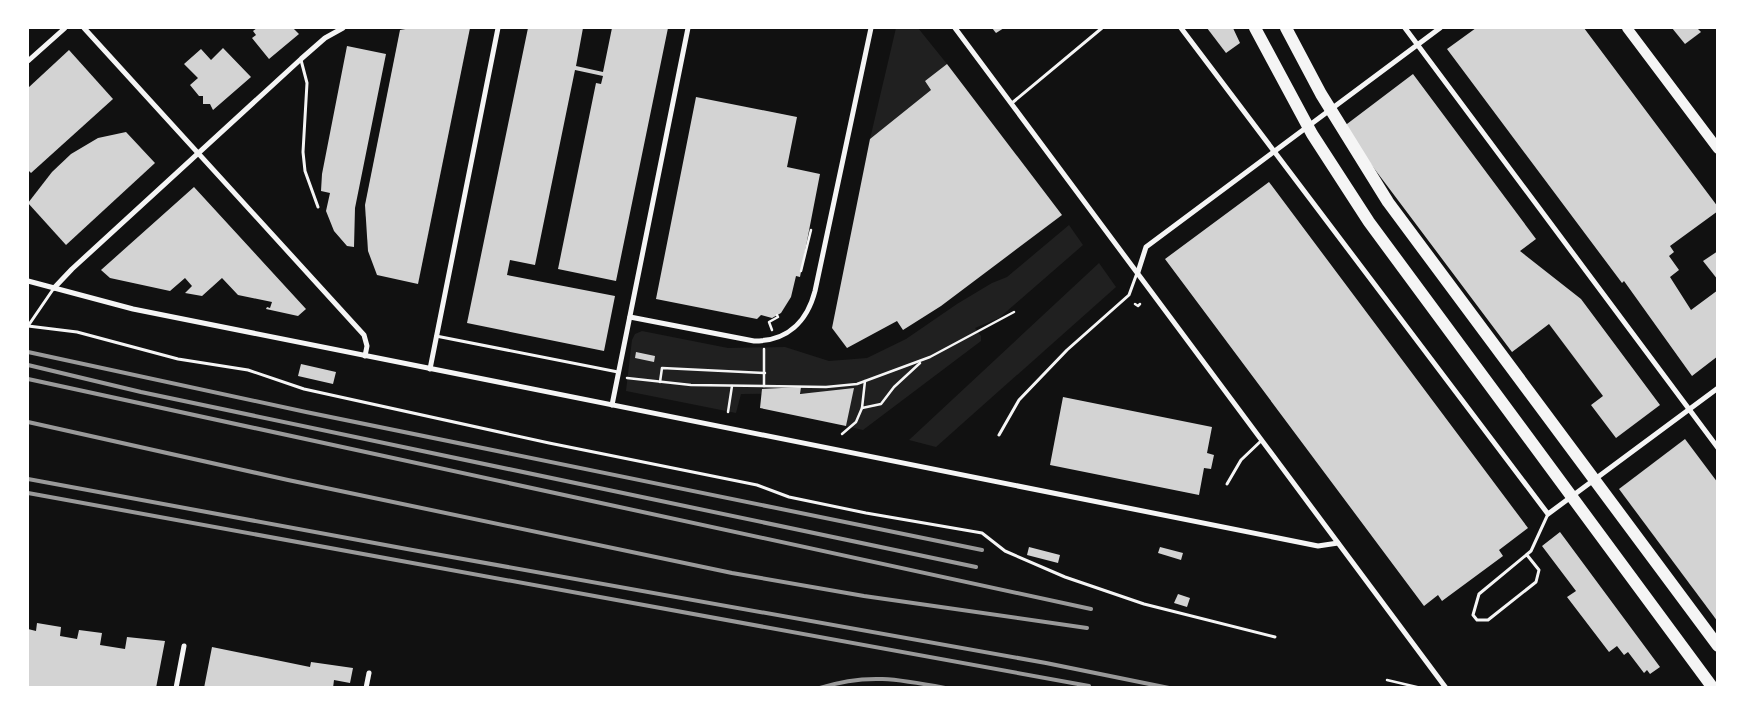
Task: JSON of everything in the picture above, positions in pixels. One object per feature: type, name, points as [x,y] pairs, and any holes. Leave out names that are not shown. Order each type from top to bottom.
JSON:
[{"type":"highway","points":[[1255,28],[1312,134],[1369,222],[1713,688]]},
{"type":"highway","points":[[1286,28],[1321,94],[1388,202],[1718,646]]},
{"type":"main road","points":[[1627,28],[1718,149]]},
{"type":"street","points":[[28,61],[65,28]]},
{"type":"street","points":[[84,28],[364,335],[367,346],[365,356]]},
{"type":"street","points":[[54,288],[300,59],[324,38],[343,28]]},
{"type":"street","points":[[430,369],[498,28]]},
{"type":"street","points":[[612,405],[688,28]]},
{"type":"street","points":[[630,318],[731,338],[762,341],[790,332],[800,322],[811,304],[871,28]]},
{"type":"street","points":[[955,28],[1012,102],[1446,688]]},
{"type":"street","points":[[1180,28],[1548,514],[1718,388]]},
{"type":"street","points":[[1405,28],[1718,448]]},
{"type":"street","points":[[1138,272],[1146,246],[1440,28]]},
{"type":"street","points":[[28,281],[133,309],[365,356],[1318,546],[1338,543]]},
{"type":"street","points":[[176,688],[184,646]]},
{"type":"street","points":[[366,688],[369,673]]},
{"type":"lane","points":[[1012,102],[1102,28]]},
{"type":"lane","points":[[300,59],[307,83],[303,152],[305,171],[318,207]]},
{"type":"lane","points":[[999,435],[1020,400],[1067,350],[1129,295],[1138,272]]},
{"type":"lane","points":[[54,288],[28,326],[77,332],[178,359],[248,370],[304,389],[549,443],[757,485],[798,499],[982,533],[1005,551],[1064,576],[1144,604],[1275,637]]},
{"type":"lane","points":[[436,336],[619,375]]},
{"type":"lane","points":[[1227,484],[1241,460],[1262,440]]},
{"type":"lane","points":[[1527,555],[1539,570],[1536,582],[1488,620],[1477,620],[1473,616],[1480,594],[1531,551],[1548,514]]},
{"type":"path","points":[[801,271],[811,230]]},
{"type":"path","points":[[1135,304],[1138,306],[1140,304]]},
{"type":"path","points":[[619,375],[660,382],[732,386],[826,387],[865,382],[924,360],[1014,312]]},
{"type":"path","points":[[770,325],[769,322],[778,317],[777,315]]},
{"type":"path","points":[[762,341],[766,354],[764,386]]},
{"type":"path","points":[[862,408],[882,404],[894,387],[924,360]]},
{"type":"path","points":[[660,382],[662,368],[765,373]]},
{"type":"path","points":[[842,434],[856,422],[862,408],[865,382]]},
{"type":"path","points":[[728,412],[732,386]]},
{"type":"path","points":[[1387,680],[1421,688]]},
{"type":"shaded area","points":[[896,28],[918,28],[947,64],[925,81],[931,90],[870,139]]},
{"type":"shaded area","points":[[1069,225],[1083,245],[999,318],[975,328],[981,336],[981,341],[863,430],[846,426],[853,388],[814,393],[741,394],[736,413],[626,391],[632,340],[635,334],[642,331],[728,348],[785,347],[829,361],[867,358],[906,339],[957,304],[992,283],[1007,277]]},
{"type":"shaded area","points":[[1099,263],[1116,287],[936,447],[909,440]]},
{"type":"building","points":[[257,28],[293,28],[299,34],[269,59],[252,38],[256,35],[253,31]]},
{"type":"building","points":[[411,28],[470,28],[418,284],[377,275],[368,251],[365,205],[400,30]]},
{"type":"building","points":[[528,28],[583,28],[576,66],[603,72],[612,28],[668,28],[616,281],[558,269],[596,83],[601,84],[603,76],[575,70],[535,265],[510,260],[507,275],[615,296],[604,351],[467,323]]},
{"type":"building","points":[[992,28],[1004,28],[996,33]]},
{"type":"building","points":[[1207,28],[1233,28],[1240,43],[1226,53]]},
{"type":"building","points":[[1476,28],[1584,28],[1718,207],[1718,211],[1670,246],[1674,252],[1669,256],[1679,270],[1670,277],[1691,310],[1718,290],[1718,356],[1692,376],[1624,281],[1622,283],[1447,49]]},
{"type":"building","points":[[1672,28],[1697,28],[1701,32],[1685,44]]},
{"type":"building","points":[[347,46],[386,54],[355,208],[354,247],[347,246],[334,231],[326,211],[330,193],[321,191],[322,174]]},
{"type":"building","points":[[223,48],[251,77],[213,110],[210,104],[203,104],[203,96],[199,96],[190,85],[198,78],[184,64],[201,49],[211,60]]},
{"type":"building","points":[[69,50],[113,99],[31,173],[28,170],[28,88]]},
{"type":"building","points":[[947,64],[1062,215],[941,306],[903,330],[897,321],[847,348],[832,328],[870,139],[931,90],[925,81]]},
{"type":"building","points":[[1413,74],[1536,239],[1520,251],[1581,299],[1660,405],[1616,438],[1591,405],[1603,396],[1549,324],[1512,352],[1343,127]]},
{"type":"building","points":[[696,97],[797,117],[787,167],[820,174],[800,277],[796,276],[791,297],[781,313],[772,318],[761,315],[757,319],[656,299]]},
{"type":"building","points":[[126,132],[155,163],[66,245],[28,203],[52,172],[71,154],[98,138]]},
{"type":"building","points":[[1269,182],[1528,528],[1499,550],[1503,556],[1442,601],[1438,595],[1424,606],[1165,259]]},
{"type":"building","points":[[194,187],[306,309],[298,316],[266,309],[267,307],[270,308],[272,302],[238,295],[222,278],[202,296],[185,293],[192,286],[185,278],[170,291],[110,278],[101,270]]},
{"type":"building","points":[[1718,251],[1718,280],[1703,261]]},
{"type":"building","points":[[636,352],[655,356],[654,362],[635,358]]},
{"type":"building","points":[[301,364],[336,372],[333,384],[298,376]]},
{"type":"building","points":[[801,387],[800,394],[854,388],[846,426],[760,408],[762,389]]},
{"type":"building","points":[[1063,397],[1212,427],[1207,453],[1214,455],[1211,469],[1204,468],[1199,495],[1050,465]]},
{"type":"building","points":[[1685,439],[1718,483],[1718,622],[1619,489]]},
{"type":"building","points":[[1560,532],[1660,667],[1650,674],[1647,670],[1644,673],[1628,652],[1624,655],[1617,646],[1609,652],[1567,597],[1576,591],[1542,546]]},
{"type":"building","points":[[1029,547],[1060,555],[1058,563],[1027,555]]},
{"type":"building","points":[[1160,547],[1183,553],[1181,560],[1158,553]]},
{"type":"building","points":[[1178,594],[1190,598],[1187,607],[1174,603]]},
{"type":"building","points":[[37,623],[61,627],[60,636],[77,639],[79,630],[102,633],[100,645],[125,649],[127,637],[165,641],[156,688],[28,688],[28,629],[36,631]]},
{"type":"building","points":[[212,647],[310,667],[311,662],[353,668],[350,683],[334,680],[333,688],[204,688]]},
{"type":"railway","points":[[28,352],[306,412],[982,550]]},
{"type":"railway","points":[[28,365],[141,392],[976,567]]},
{"type":"railway","points":[[28,379],[1091,609]]},
{"type":"railway","points":[[28,422],[288,480],[732,573],[864,596],[1087,628]]},
{"type":"railway","points":[[28,479],[1046,663],[1169,688]]},
{"type":"railway","points":[[28,493],[1089,686]]},
{"type":"railway","points":[[820,688],[852,680],[868,679],[897,680],[945,688]]},
{"type":"railway","points":[[861,688],[896,688]]}]
